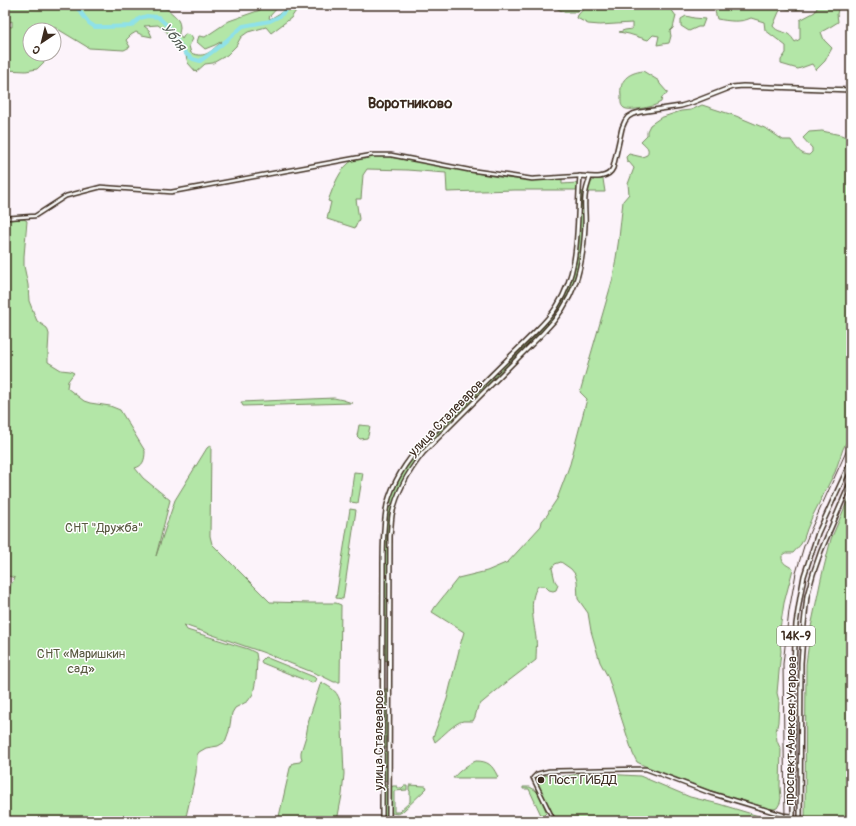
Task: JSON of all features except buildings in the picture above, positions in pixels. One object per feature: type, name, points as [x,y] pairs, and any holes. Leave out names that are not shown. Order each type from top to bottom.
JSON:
[{"type":"main road","points":[[580,176],[604,176],[608,175],[612,171],[625,121],[628,117],[640,112],[681,106],[732,87],[743,86],[851,90]]},
{"type":"main road","name":"улица Сталеваров","points":[[382,821],[384,536],[387,504],[398,476],[414,453],[535,332],[556,308],[568,284],[575,258],[580,176]]},
{"type":"main road","name":"улица Сталеваров","points":[[389,821],[390,536],[394,505],[407,475],[431,444],[552,324],[562,312],[575,285],[581,266],[584,244],[586,191],[590,177]]},
{"type":"main road","points":[[580,182],[584,181],[588,183]]},
{"type":"main road","points":[[579,191],[586,191]]},
{"type":"main road","points":[[556,308],[562,312]]},
{"type":"main road","points":[[491,376],[496,380]]},
{"type":"main road","points":[[427,440],[431,444]]},
{"type":"main road","name":"проспект Алексея Угарова","points":[[793,821],[794,664],[796,624],[800,598],[804,576],[818,533],[851,461]]},
{"type":"main road","name":"проспект Алексея Угарова","points":[[800,821],[801,663],[807,596],[821,550],[851,481]]},
{"type":"main road","points":[[387,504],[394,505]]},
{"type":"main road","points":[[383,618],[390,618]]},
{"type":"main road","points":[[383,661],[390,661]]},
{"type":"main road","points":[[382,749],[389,750]]},
{"type":"main road","points":[[382,783],[389,783]]},
{"type":"street","points":[[5,218],[35,216],[66,196],[101,187],[170,192],[372,155],[392,155],[469,170],[532,179],[580,176]]},
{"type":"street","points":[[554,821],[533,779],[537,774],[549,771],[634,769],[646,770],[710,793],[783,815],[793,816]]},
{"type":"green space","points":[[7,5],[160,5],[173,14],[178,20],[180,27],[179,34],[182,39],[185,34],[190,35],[193,39],[189,46],[191,53],[201,55],[208,53],[222,41],[205,49],[197,42],[199,36],[205,37],[229,21],[260,10],[264,5],[280,5],[269,17],[270,19],[282,12],[287,5],[300,5],[291,18],[271,33],[266,27],[248,32],[241,37],[236,46],[227,55],[213,63],[205,64],[196,72],[188,63],[186,56],[178,45],[166,31],[158,25],[144,26],[149,30],[152,37],[136,32],[131,35],[126,40],[130,47],[124,50],[89,48],[62,32],[62,22],[22,22],[22,62],[44,62],[37,69],[26,71],[5,70],[5,26],[12,27],[12,21],[5,24],[5,10]]},
{"type":"green space","points":[[550,5],[584,5],[578,12],[564,12]]},
{"type":"green space","points":[[587,5],[670,5],[676,16],[673,28],[670,31],[671,36],[669,43],[657,45],[659,36],[653,35],[648,40],[619,32],[632,29],[632,23],[600,25],[588,24],[577,18]]},
{"type":"green space","points":[[723,5],[809,5],[793,10],[782,8],[773,26],[788,34],[795,42],[800,39],[800,20],[815,12],[818,5],[839,5],[837,14],[838,22],[821,32],[824,40],[832,48],[825,61],[816,70],[812,64],[798,69],[781,64],[781,60],[786,53],[786,46],[765,30],[764,22],[751,18],[739,21],[717,19],[715,11]]},
{"type":"green space","points":[[686,16],[705,19],[702,27],[689,31],[681,26],[681,19]]},
{"type":"green space","points":[[643,71],[659,81],[667,94],[662,97],[661,102],[652,106],[626,109],[622,106],[621,86],[626,78]]},
{"type":"green space","points":[[702,105],[736,116],[767,129],[783,140],[791,140],[798,150],[806,155],[809,155],[812,152],[812,148],[803,138],[809,132],[822,131],[851,139],[851,433],[843,449],[835,472],[812,517],[801,544],[793,553],[786,553],[782,556],[784,563],[793,569],[784,603],[780,629],[781,651],[777,693],[779,701],[776,732],[777,741],[781,750],[781,798],[777,808],[774,809],[712,791],[637,762],[633,754],[608,677],[600,662],[591,631],[588,613],[578,599],[575,574],[561,562],[555,564],[552,568],[555,581],[558,585],[556,590],[553,591],[549,590],[545,586],[538,586],[533,598],[532,611],[536,641],[536,660],[478,706],[473,721],[460,722],[435,742],[433,737],[447,699],[464,632],[432,612],[458,578],[487,571],[508,562],[541,526],[542,521],[557,499],[570,464],[587,399],[580,392],[613,278],[623,201],[629,194],[628,184],[634,168],[627,161],[626,157],[629,154],[642,157],[647,155],[648,149],[641,141],[647,135],[650,125],[660,118],[681,111],[691,110]]},
{"type":"green space","points":[[373,156],[383,156],[428,163],[469,172],[516,179],[547,180],[562,178],[562,184],[577,183],[578,188],[576,190],[447,192],[446,173],[367,169],[363,175],[361,199],[356,199],[359,219],[355,228],[327,219],[331,202],[328,201],[341,172],[354,160]]},
{"type":"green space","points":[[595,179],[603,179],[605,192],[587,192],[590,183]]},
{"type":"green space","points":[[581,192],[584,192],[584,206],[580,259],[573,284],[565,303],[560,309],[558,307],[570,282],[577,258]]},
{"type":"green space","points":[[24,219],[27,221],[24,266],[28,285],[29,301],[37,321],[47,328],[49,334],[48,362],[61,370],[74,373],[68,381],[67,388],[84,401],[110,406],[120,410],[145,451],[143,462],[140,466],[135,468],[143,478],[170,500],[156,556],[175,500],[207,448],[211,445],[210,536],[212,544],[270,602],[336,603],[341,605],[340,682],[334,682],[262,652],[184,625],[187,630],[248,649],[256,653],[257,660],[256,679],[253,694],[248,701],[235,708],[232,713],[229,731],[225,742],[218,746],[206,748],[197,755],[196,773],[185,821],[5,821],[5,609],[11,584],[15,578],[5,575],[5,220]]},
{"type":"green space","points":[[558,309],[560,311],[554,320],[496,378],[493,377],[494,375]]},
{"type":"green space","points":[[490,378],[493,379],[493,381],[432,442],[430,442],[429,439]]},
{"type":"green space","points":[[334,398],[352,403],[243,406],[241,402]]},
{"type":"green space","points":[[359,425],[370,426],[367,438],[360,439],[357,436]]},
{"type":"green space","points":[[427,442],[428,445],[408,472],[400,486],[394,503],[391,504],[393,494],[404,470]]},
{"type":"green space","points":[[354,472],[363,473],[358,503],[350,502]]},
{"type":"green space","points":[[851,493],[851,821],[805,821],[806,664],[811,627],[831,539]]},
{"type":"green space","points":[[390,506],[392,508],[389,615],[386,617],[384,615],[384,540],[387,513]]},
{"type":"green space","points":[[350,509],[356,510],[343,599],[336,598]]},
{"type":"green space","points":[[385,619],[389,621],[388,661],[384,660]]},
{"type":"green space","points":[[265,657],[316,679],[312,683],[262,663],[261,661]]},
{"type":"green space","points":[[321,682],[334,691],[338,696],[341,705],[344,774],[337,821],[278,821],[290,768],[293,763],[300,762],[302,759],[301,752],[309,719]]},
{"type":"green space","points":[[385,689],[388,690],[387,748],[384,748],[383,746]]},
{"type":"green space","points":[[384,752],[388,752],[388,779],[385,781]]},
{"type":"green space","points":[[476,761],[489,764],[498,777],[453,778],[464,768]]},
{"type":"green space","points":[[586,773],[640,776],[690,797],[775,821],[556,821],[536,780],[537,778],[541,783],[545,781],[544,775],[559,777]]},
{"type":"green space","points":[[385,784],[387,786],[387,821],[384,821]]},
{"type":"green space","points":[[410,785],[426,786],[427,788],[402,812],[398,814],[391,813],[391,787],[397,786],[398,788],[402,788],[407,786],[407,790],[394,791],[394,812],[399,812],[410,802]]},
{"type":"green space","points":[[523,787],[530,787],[539,794],[547,812],[543,816],[540,816],[541,815],[529,789],[523,789]]},
{"type":"waterway","name":"Убля","points":[[75,5],[89,23],[95,27],[131,26],[140,18],[147,16],[158,17],[169,27],[186,54],[193,59],[200,61],[243,26],[270,21],[280,16],[289,5]]},
{"type":"tram line","points":[[785,821],[783,664],[789,611],[796,573],[804,546],[851,441]]},
{"type":"place","name":"Пост ГИБДД","points":[[541,780]]},
{"type":"district","name":"Воротниково","points":[[410,103]]},
{"type":"park label","name":"СНТ \"Дружба\"","points":[[104,528]]},
{"type":"park label","name":"СНТ «Маришкин сад»","points":[[81,662]]}]
